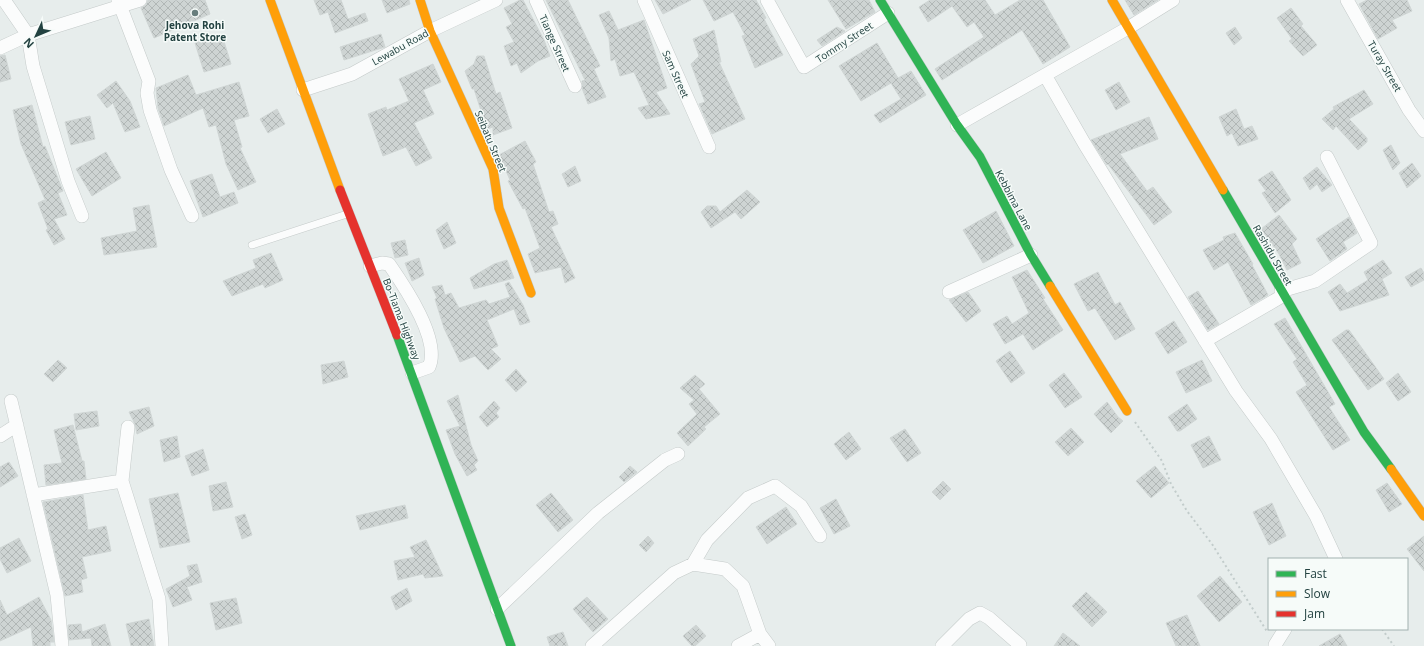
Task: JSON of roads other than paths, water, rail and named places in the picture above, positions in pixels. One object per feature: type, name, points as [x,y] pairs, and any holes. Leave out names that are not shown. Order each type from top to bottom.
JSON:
[{"type":"main road","name":"Bo-Tiama Highway","points":[[270,0],[349,213],[412,374],[497,609],[512,646]]},
{"type":"main road","name":"Seibatu Street","points":[[420,0],[430,31],[493,169],[499,208],[531,293]]},
{"type":"main road","name":"Kebbima Lane","points":[[880,0],[957,125],[980,157],[1031,255],[1127,411]]},
{"type":"main road","name":"Rashidu Street","points":[[1112,0],[1364,432],[1424,516]]},
{"type":"street","points":[[4,0],[28,35],[33,66],[68,181],[82,216]]},
{"type":"street","points":[[0,48],[28,35],[120,3],[140,0]]},
{"type":"street","name":"Lewabu Road","points":[[303,90],[352,74],[430,31],[496,0]]},
{"type":"street","name":"Tiange Street","points":[[536,0],[575,86]]},
{"type":"street","name":"Sam Street","points":[[644,0],[709,147]]},
{"type":"street","name":"Tommy Street","points":[[767,0],[804,67],[888,13]]},
{"type":"street","points":[[957,125],[1128,28],[1173,0]]},
{"type":"street","name":"Turay Street","points":[[1347,0],[1409,110],[1424,131]]},
{"type":"street","points":[[120,3],[149,81],[146,92],[153,118],[171,170],[192,216]]},
{"type":"street","points":[[1045,75],[1084,143],[1236,391],[1271,439],[1316,516],[1336,558]]},
{"type":"street","points":[[1205,341],[1283,293],[1315,281],[1371,244],[1327,157]]},
{"type":"street","points":[[949,292],[1031,255]]},
{"type":"street","points":[[370,266],[382,263],[389,264],[427,329],[432,359],[429,367],[412,374]]},
{"type":"street","points":[[11,401],[57,595],[62,646]]},
{"type":"street","points":[[0,436],[17,425]]},
{"type":"street","points":[[128,427],[122,481],[159,599],[162,646]]},
{"type":"street","points":[[497,609],[598,513],[666,460],[678,454]]},
{"type":"street","points":[[33,495],[122,481]]},
{"type":"street","points":[[693,564],[707,540],[748,498],[775,486],[801,506],[820,536]]},
{"type":"street","points":[[592,646],[674,573],[693,564],[725,568],[743,586],[760,634],[769,646]]},
{"type":"street","points":[[942,646],[969,619],[980,613],[989,618],[1020,645]]},
{"type":"street","points":[[1275,645],[1284,630]]},
{"type":"street","points":[[738,646],[760,634]]},
{"type":"lane","points":[[252,245],[349,213]]},
{"type":"place","name":"Jehova Rohi Patent Store","points":[[195,13]]}]
